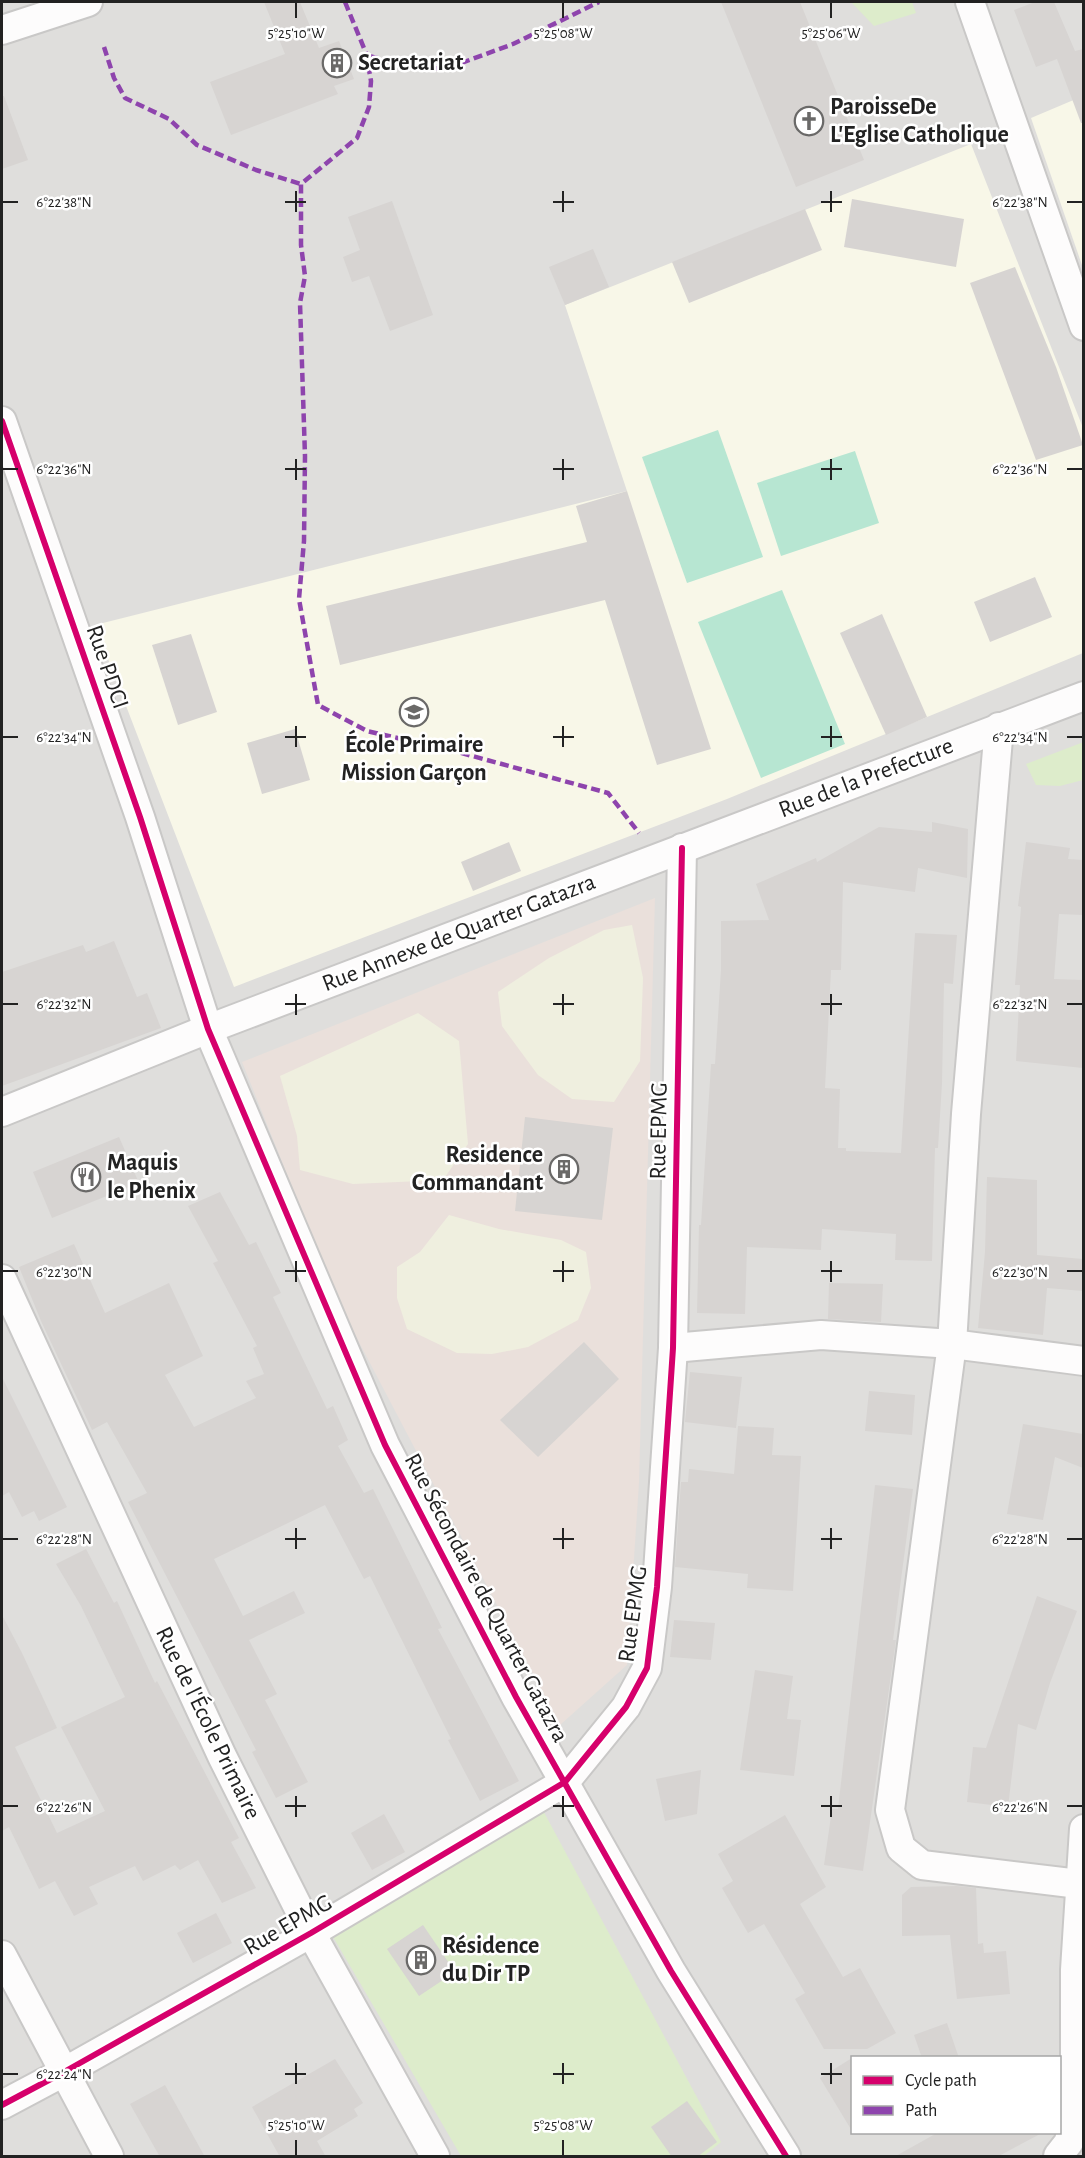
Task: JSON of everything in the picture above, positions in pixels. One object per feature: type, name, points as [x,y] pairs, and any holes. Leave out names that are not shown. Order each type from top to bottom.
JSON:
[{"type":"street","points":[[970,2],[1083,326]]},
{"type":"street","points":[[2,30],[81,3]]},
{"type":"street","name":"Rue PDCI","points":[[2,421],[140,817],[208,1029]]},
{"type":"street","name":"Rue de la Prefecture","points":[[682,848],[1083,696]]},
{"type":"street","points":[[999,727],[966,1114],[952,1344],[890,1810],[894,1831],[901,1848],[922,1865],[1079,1884]]},
{"type":"street","name":"Rue Annexe de Quarter Gatazra","points":[[2,1112],[208,1029],[682,848]]},
{"type":"street","name":"Rue EPMG","points":[[2,2104],[64,2073],[311,1933],[565,1782],[626,1707],[647,1668],[657,1587],[673,1348],[682,848]]},
{"type":"street","name":"Rue Sécondaire de Quarter Gatazra","points":[[208,1029],[385,1445],[516,1696],[671,1971],[786,2157]]},
{"type":"street","name":"Rue de l'École Primaire","points":[[2,1279],[222,1756],[311,1933],[435,2157]]},
{"type":"street","points":[[673,1348],[821,1335],[952,1344],[1083,1361]]},
{"type":"street","points":[[1058,2157],[1069,2142],[1075,2105],[1075,1970],[1083,1829]]},
{"type":"street","points":[[2,1955],[109,2157]]},
{"type":"shaded area","points":[[2,2],[1083,2],[1083,2156],[2,2156]]},
{"type":"shaded area","points":[[1083,96],[1083,268],[1031,118]]},
{"type":"shaded area","points":[[971,144],[1083,428],[1083,653],[727,799],[234,987],[95,625],[627,491],[565,305]]},
{"type":"shaded area","points":[[655,898],[639,1483],[627,1665],[560,1725],[340,1306],[242,1062]]},
{"type":"green space","points":[[851,2],[912,2],[916,13],[874,26]]},
{"type":"green space","points":[[718,430],[763,557],[687,583],[642,457]]},
{"type":"green space","points":[[855,451],[879,523],[781,556],[757,483]]},
{"type":"green space","points":[[782,590],[845,744],[761,778],[698,622]]},
{"type":"green space","points":[[1083,743],[1083,780],[1060,786],[1036,785],[1026,764]]},
{"type":"green space","points":[[632,925],[643,978],[640,1061],[614,1102],[572,1099],[538,1075],[502,1026],[498,992],[549,958],[604,930]]},
{"type":"green space","points":[[418,1013],[459,1041],[468,1144],[443,1180],[353,1184],[300,1170],[297,1136],[280,1076]]},
{"type":"green space","points":[[449,1215],[499,1229],[561,1240],[586,1252],[591,1288],[578,1320],[528,1347],[492,1354],[457,1353],[407,1329],[397,1298],[397,1267],[420,1252]]},
{"type":"green space","points":[[539,1803],[721,2142],[704,2156],[461,2156],[332,1935]]},
{"type":"building","points":[[264,2],[300,2],[319,48],[339,41],[354,79],[334,86],[338,94],[231,135],[210,82],[285,54]]},
{"type":"building","name":"ParoisseDe L'Eglise Catholique","points":[[721,2],[800,2],[864,160],[796,187]]},
{"type":"building","points":[[1035,2],[1054,2],[1075,51],[1083,49],[1083,123],[1081,123],[1057,59],[1036,67],[1014,10]]},
{"type":"building","points":[[2,96],[4,96],[28,160],[2,169]]},
{"type":"building","points":[[852,199],[964,219],[956,267],[844,247]]},
{"type":"building","points":[[392,201],[433,315],[390,331],[369,276],[352,282],[343,257],[360,250],[348,217]]},
{"type":"building","points":[[805,209],[822,250],[689,303],[672,262]]},
{"type":"building","points":[[593,249],[609,287],[565,305],[549,267]]},
{"type":"building","points":[[1015,267],[1056,367],[1083,445],[1036,460],[970,283]]},
{"type":"building","points":[[627,491],[711,749],[657,765],[605,600],[340,665],[326,606],[587,542],[576,506]]},
{"type":"building","points":[[1035,577],[1052,617],[990,642],[974,602]]},
{"type":"building","points":[[882,614],[927,717],[886,735],[840,633]]},
{"type":"building","points":[[191,634],[217,712],[178,725],[152,645]]},
{"type":"building","points":[[295,729],[310,780],[262,794],[247,743]]},
{"type":"building","points":[[932,822],[968,829],[967,878],[918,868],[915,892],[843,882],[841,970],[831,970],[825,1088],[840,1089],[838,1148],[846,1148],[846,1151],[901,1153],[915,933],[957,935],[953,984],[944,983],[942,1083],[938,1148],[935,1148],[932,1261],[895,1260],[896,1234],[822,1229],[821,1250],[747,1247],[745,1314],[697,1313],[699,1225],[701,1225],[711,1064],[715,1064],[721,970],[721,921],[769,920],[756,884],[816,858],[817,862],[879,827],[932,832]]},
{"type":"building","points":[[509,842],[521,871],[473,891],[461,862]]},
{"type":"building","points":[[1026,842],[1070,848],[1068,859],[1083,860],[1083,915],[1059,914],[1054,979],[1083,980],[1083,1068],[1016,1061],[1020,985],[1015,985],[1021,907],[1018,906]]},
{"type":"building","points":[[114,941],[137,997],[147,993],[161,1028],[2,1086],[2,972],[83,945],[86,952]]},
{"type":"building","name":"Residence Commandant","points":[[525,1117],[613,1128],[602,1220],[515,1211]]},
{"type":"building","name":"Maquis le Phenix","points":[[119,1137],[139,1183],[52,1218],[33,1172]]},
{"type":"building","points":[[987,1177],[1037,1180],[1037,1255],[1083,1259],[1083,1291],[1047,1288],[1043,1335],[978,1328],[985,1252]]},
{"type":"building","points":[[220,1192],[249,1245],[256,1242],[281,1293],[273,1297],[327,1409],[333,1406],[348,1440],[338,1446],[364,1493],[373,1489],[442,1628],[438,1629],[519,1781],[480,1801],[448,1740],[451,1739],[370,1576],[364,1579],[325,1505],[214,1559],[243,1616],[294,1591],[305,1613],[249,1640],[277,1694],[265,1700],[308,1782],[276,1798],[252,1752],[256,1750],[128,1502],[147,1493],[107,1422],[92,1430],[41,1321],[19,1267],[74,1244],[105,1313],[169,1283],[203,1356],[165,1375],[194,1427],[256,1398],[246,1381],[264,1374],[253,1348],[257,1346],[213,1263],[218,1261],[188,1206]]},
{"type":"building","points":[[829,1283],[883,1284],[881,1322],[828,1319]]},
{"type":"building","points":[[584,1342],[619,1379],[538,1457],[500,1420]]},
{"type":"building","points":[[690,1372],[742,1377],[736,1428],[685,1422]]},
{"type":"building","points":[[2,1377],[67,1507],[39,1521],[34,1511],[22,1517],[9,1492],[2,1496]]},
{"type":"building","points":[[869,1391],[915,1395],[912,1435],[865,1431]]},
{"type":"building","points":[[1023,1424],[1083,1434],[1083,1468],[1055,1457],[1043,1520],[1007,1514]]},
{"type":"building","points":[[738,1426],[774,1428],[772,1455],[801,1456],[793,1591],[747,1588],[748,1574],[675,1567],[681,1482],[688,1482],[689,1469],[734,1474]]},
{"type":"building","points":[[875,1485],[913,1489],[893,1640],[896,1640],[863,1871],[824,1865],[832,1809],[838,1809]]},
{"type":"building","points":[[86,1549],[114,1603],[117,1601],[155,1683],[157,1681],[239,1838],[231,1842],[256,1888],[222,1903],[198,1860],[180,1870],[175,1865],[143,1881],[135,1866],[89,1887],[98,1904],[74,1916],[55,1881],[39,1889],[9,1827],[2,1831],[2,1615],[57,1728],[15,1747],[57,1833],[105,1811],[61,1727],[125,1697],[81,1606],[56,1564]]},
{"type":"building","points":[[1037,1596],[1077,1611],[1050,1683],[1036,1730],[1018,1724],[1008,1807],[967,1802],[973,1747],[986,1748]]},
{"type":"building","points":[[674,1620],[715,1623],[711,1660],[670,1657]]},
{"type":"building","points":[[755,1670],[793,1676],[787,1719],[801,1720],[794,1776],[740,1770]]},
{"type":"building","points":[[701,1770],[697,1814],[665,1821],[656,1779]]},
{"type":"building","points":[[384,1814],[405,1852],[372,1870],[351,1833]]},
{"type":"building","points":[[785,1815],[826,1887],[800,1904],[843,1977],[860,1968],[896,2033],[867,2049],[824,2049],[795,1999],[805,1993],[764,1924],[748,1933],[722,1888],[733,1881],[718,1854]]},
{"type":"building","points":[[911,1887],[976,1888],[978,1944],[983,1943],[984,1953],[1006,1951],[1010,1994],[957,1999],[950,1935],[902,1936],[902,1895]]},
{"type":"building","points":[[216,1913],[232,1943],[193,1963],[177,1933]]},
{"type":"building","name":"Résidence du Dir TP","points":[[423,1925],[455,1972],[419,1996],[387,1949]]},
{"type":"building","points":[[947,2023],[958,2056],[921,2056],[914,2035]]},
{"type":"building","points":[[335,2059],[363,2103],[354,2109],[358,2116],[317,2141],[326,2157],[280,2157],[252,2107]]},
{"type":"building","points":[[851,2059],[851,2129],[820,2078]]},
{"type":"building","points":[[165,2085],[205,2157],[160,2157],[130,2104]]},
{"type":"building","points":[[687,2101],[717,2142],[697,2157],[672,2157],[651,2127]]},
{"type":"building","points":[[935,2134],[1040,2134],[997,2157],[894,2157]]},
{"type":"marked path","points":[[345,2],[366,53],[371,81],[369,107],[357,138],[301,184],[301,245],[305,276],[300,303],[305,456],[304,541],[299,599],[318,705],[367,731],[454,751],[608,793],[639,833]]},
{"type":"marked path","points":[[369,56],[407,66],[445,69],[513,44],[599,2]]},
{"type":"marked path","points":[[104,47],[114,78],[125,98],[169,119],[197,145],[256,170],[301,184]]},
{"type":"cycle path","points":[[2,421],[140,817],[208,1029],[385,1445],[516,1697],[671,1971],[786,2156]]},
{"type":"cycle path","points":[[2,2105],[311,1933],[565,1782],[626,1707],[647,1668],[657,1587],[673,1348],[682,848]]},
{"type":"place","name":"Secretariat","points":[[337,63]]},
{"type":"place","name":"ParoisseDe L'Eglise Catholique","points":[[809,121]]},
{"type":"place","name":"École Primaire Mission Garçon","points":[[414,712]]},
{"type":"place","name":"Residence Commandant","points":[[564,1169]]},
{"type":"place","name":"Maquis le Phenix","points":[[86,1177]]},
{"type":"place","name":"Résidence du Dir TP","points":[[421,1960]]}]
